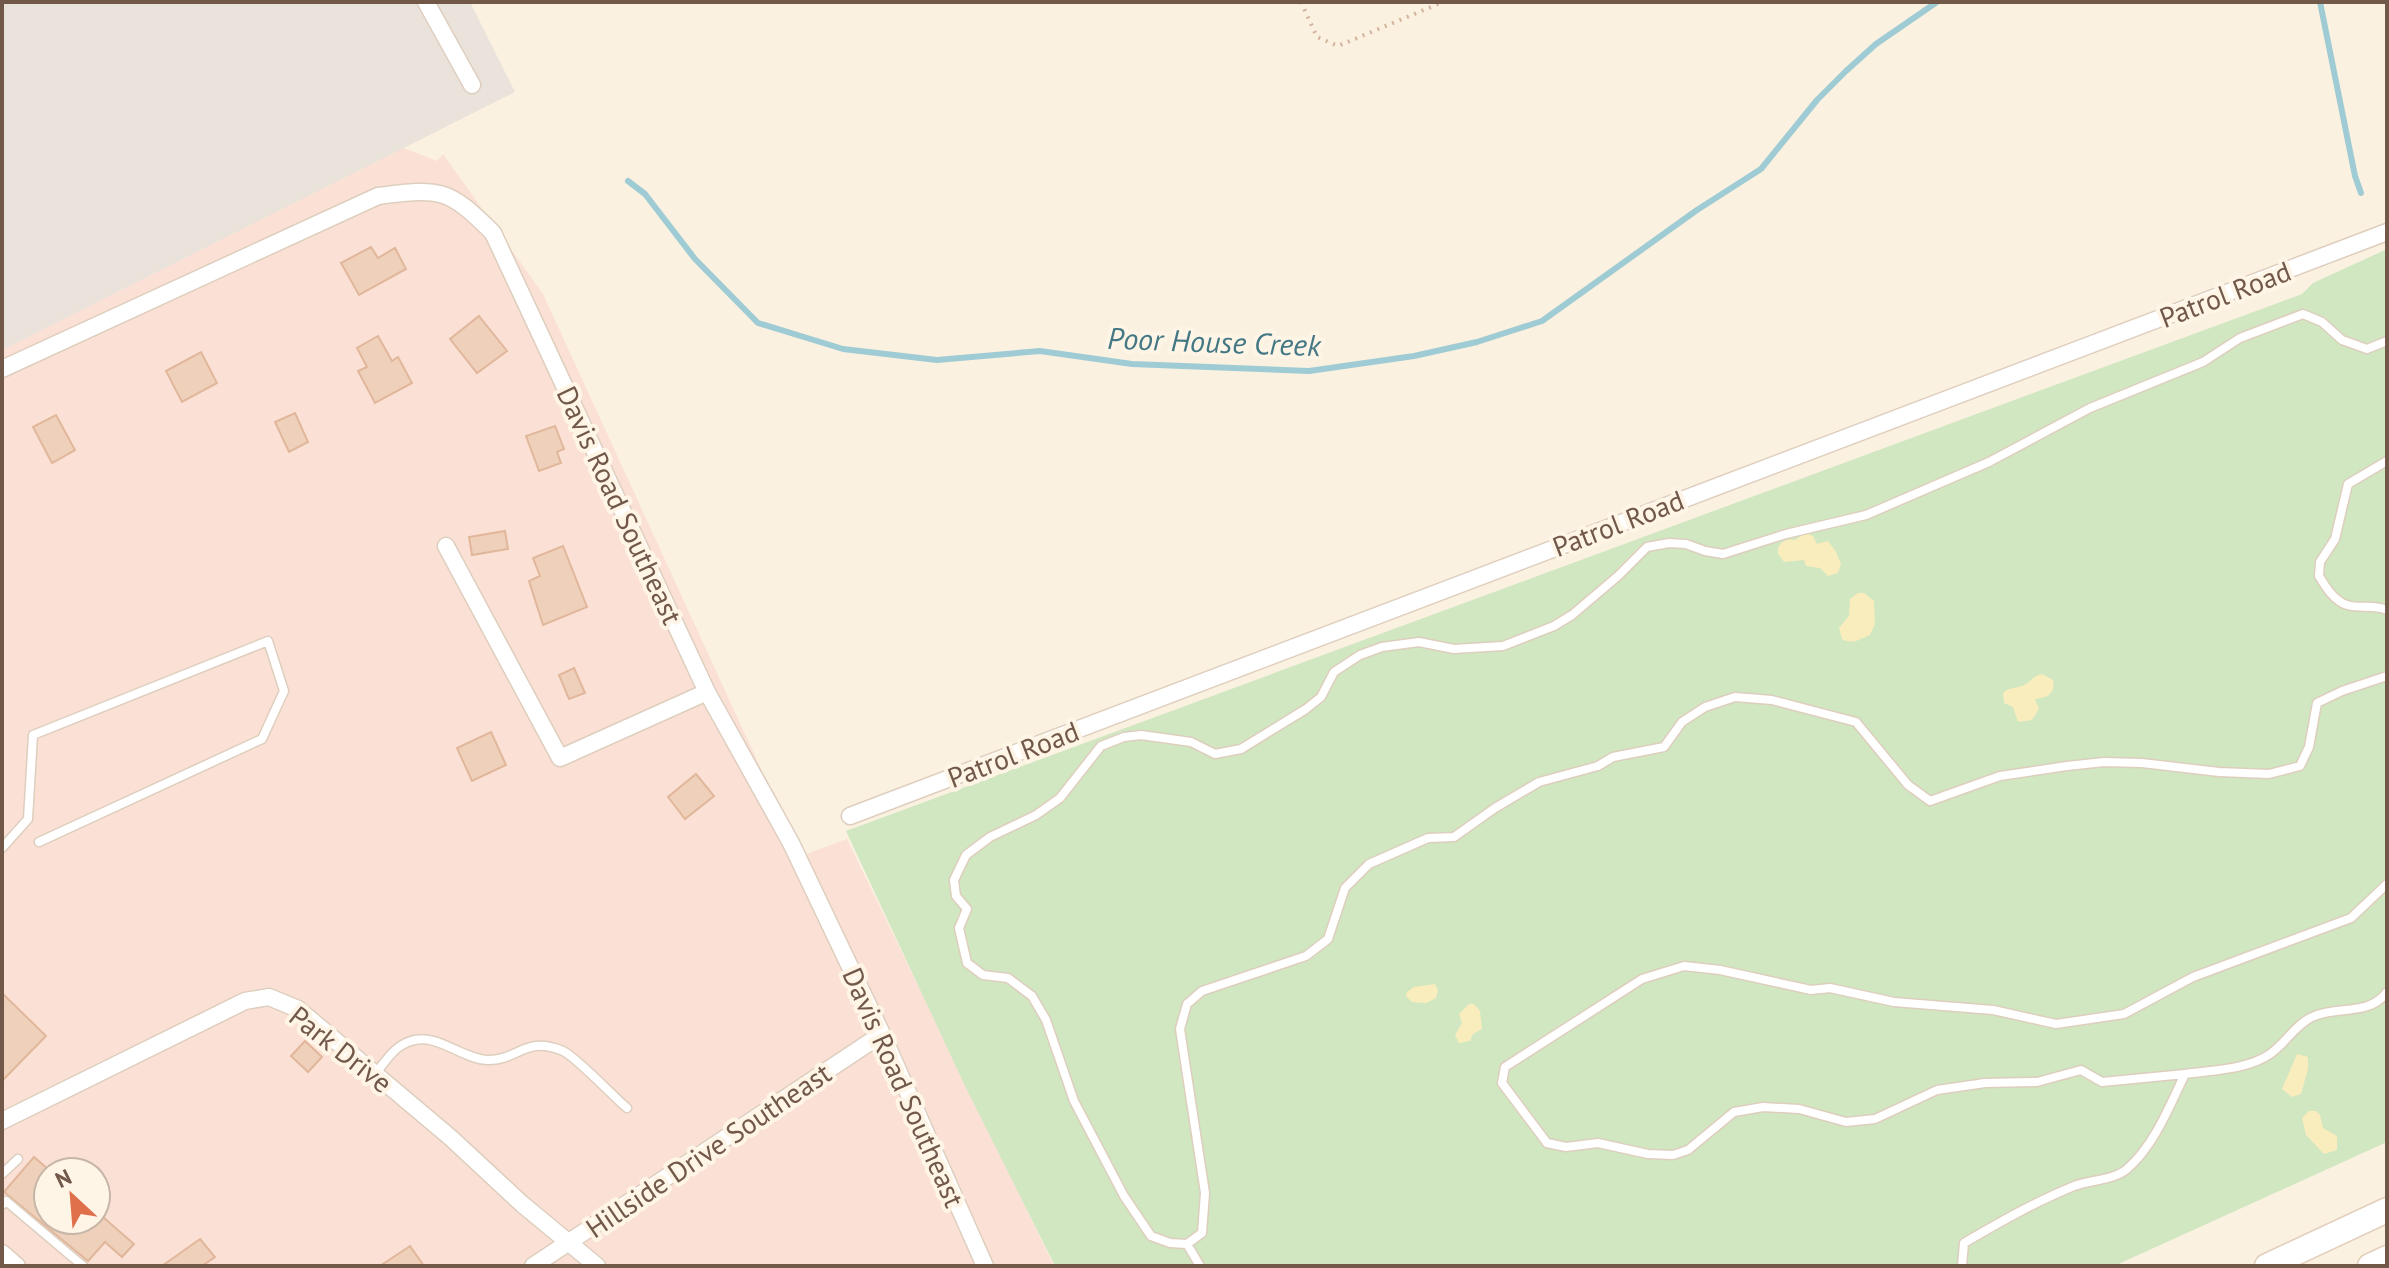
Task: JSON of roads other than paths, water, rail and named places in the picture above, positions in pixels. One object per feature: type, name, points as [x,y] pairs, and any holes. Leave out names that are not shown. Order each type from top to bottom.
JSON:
[{"type":"main road","points":[[2267,1266],[2387,1210]]},
{"type":"main road","points":[[2370,1266],[2387,1258]]},
{"type":"street","points":[[426,2],[472,85]]},
{"type":"street","name":"Davis Road Southeast","points":[[2,369],[378,196],[416,191],[444,194],[465,205],[493,233],[707,692],[791,843],[882,1034],[985,1266]]},
{"type":"street","name":"Patrol Road","points":[[850,816],[2387,232]]},
{"type":"street","points":[[446,546],[560,758],[707,692]]},
{"type":"street","name":"Park Drive","points":[[2,1121],[245,1001],[269,997],[298,1009],[597,1266]]},
{"type":"street","name":"Hillside Drive Southeast","points":[[533,1266],[882,1034]]},
{"type":"street","points":[[2,1253],[17,1266]]},
{"type":"lane","points":[[2387,341],[2367,349],[2342,340],[2322,322],[2303,314],[2240,338],[2203,362],[2090,408],[2036,434],[1989,462],[1866,515],[1786,534],[1723,554],[1686,544],[1647,547],[1572,615],[1554,626],[1503,646],[1454,649],[1419,642],[1382,647],[1360,655],[1334,672],[1321,697],[1306,709],[1241,749],[1215,754],[1191,742],[1141,735],[1124,737],[1101,746],[1060,798],[1036,815],[990,837],[966,855],[954,880],[956,896],[967,909],[959,928],[967,963],[983,975],[1008,978],[1032,996],[1051,1031],[1074,1101],[1124,1196],[1151,1236],[1170,1243],[1187,1244],[1202,1233],[1205,1193],[1180,1029],[1187,1004],[1202,991],[1306,956],[1328,939],[1345,888],[1369,864],[1428,838],[1454,837],[1539,782],[1598,766],[1613,757],[1664,747],[1682,722],[1705,707],[1735,697],[1772,700],[1856,722],[1908,785],[1930,801],[2000,776],[2104,762],[2219,772],[2283,772],[2300,766],[2309,747],[2317,703],[2387,676]]},
{"type":"lane","points":[[2387,461],[2348,484],[2335,539],[2320,562],[2319,576],[2329,591],[2346,605],[2374,605],[2387,610]]},
{"type":"lane","points":[[2,848],[28,819],[33,735],[268,641],[284,691],[262,739],[39,842]]},
{"type":"lane","points":[[2387,884],[2351,918],[2193,977],[2124,1014],[2066,1024],[1993,1010],[1894,1002],[1830,988],[1811,990],[1720,970],[1684,966],[1642,979],[1564,1028],[1505,1067],[1502,1083],[1547,1143],[1566,1147],[1598,1143],[1648,1154],[1673,1155],[1688,1150],[1734,1112],[1763,1107],[1799,1109],[1846,1122],[1875,1119],[1937,1090],[1985,1083],[2037,1082],[2081,1070],[2102,1082],[2243,1065],[2270,1054],[2312,1017],[2347,1009],[2366,1009],[2381,1000],[2387,992]]},
{"type":"lane","points":[[375,1074],[395,1048],[413,1039],[431,1041],[484,1060],[503,1059],[530,1045],[564,1051],[627,1108]]},
{"type":"lane","points":[[1962,1266],[1964,1243],[2010,1216],[2078,1185],[2125,1171],[2142,1153],[2185,1074]]},
{"type":"lane","points":[[2,1174],[18,1159]]},
{"type":"lane","points":[[3,1201],[83,1266]]},
{"type":"lane","points":[[1187,1244],[1200,1266]]},
{"type":"waterway","name":"Poor House Creek","points":[[628,181],[645,194],[695,259],[758,323],[843,349],[937,360],[1040,351],[1132,364],[1309,371],[1414,356],[1477,342],[1542,321],[1697,210],[1761,169],[1817,100],[1846,71],[1876,44],[1937,2]]},
{"type":"waterway","points":[[2320,2],[2361,193]]}]
